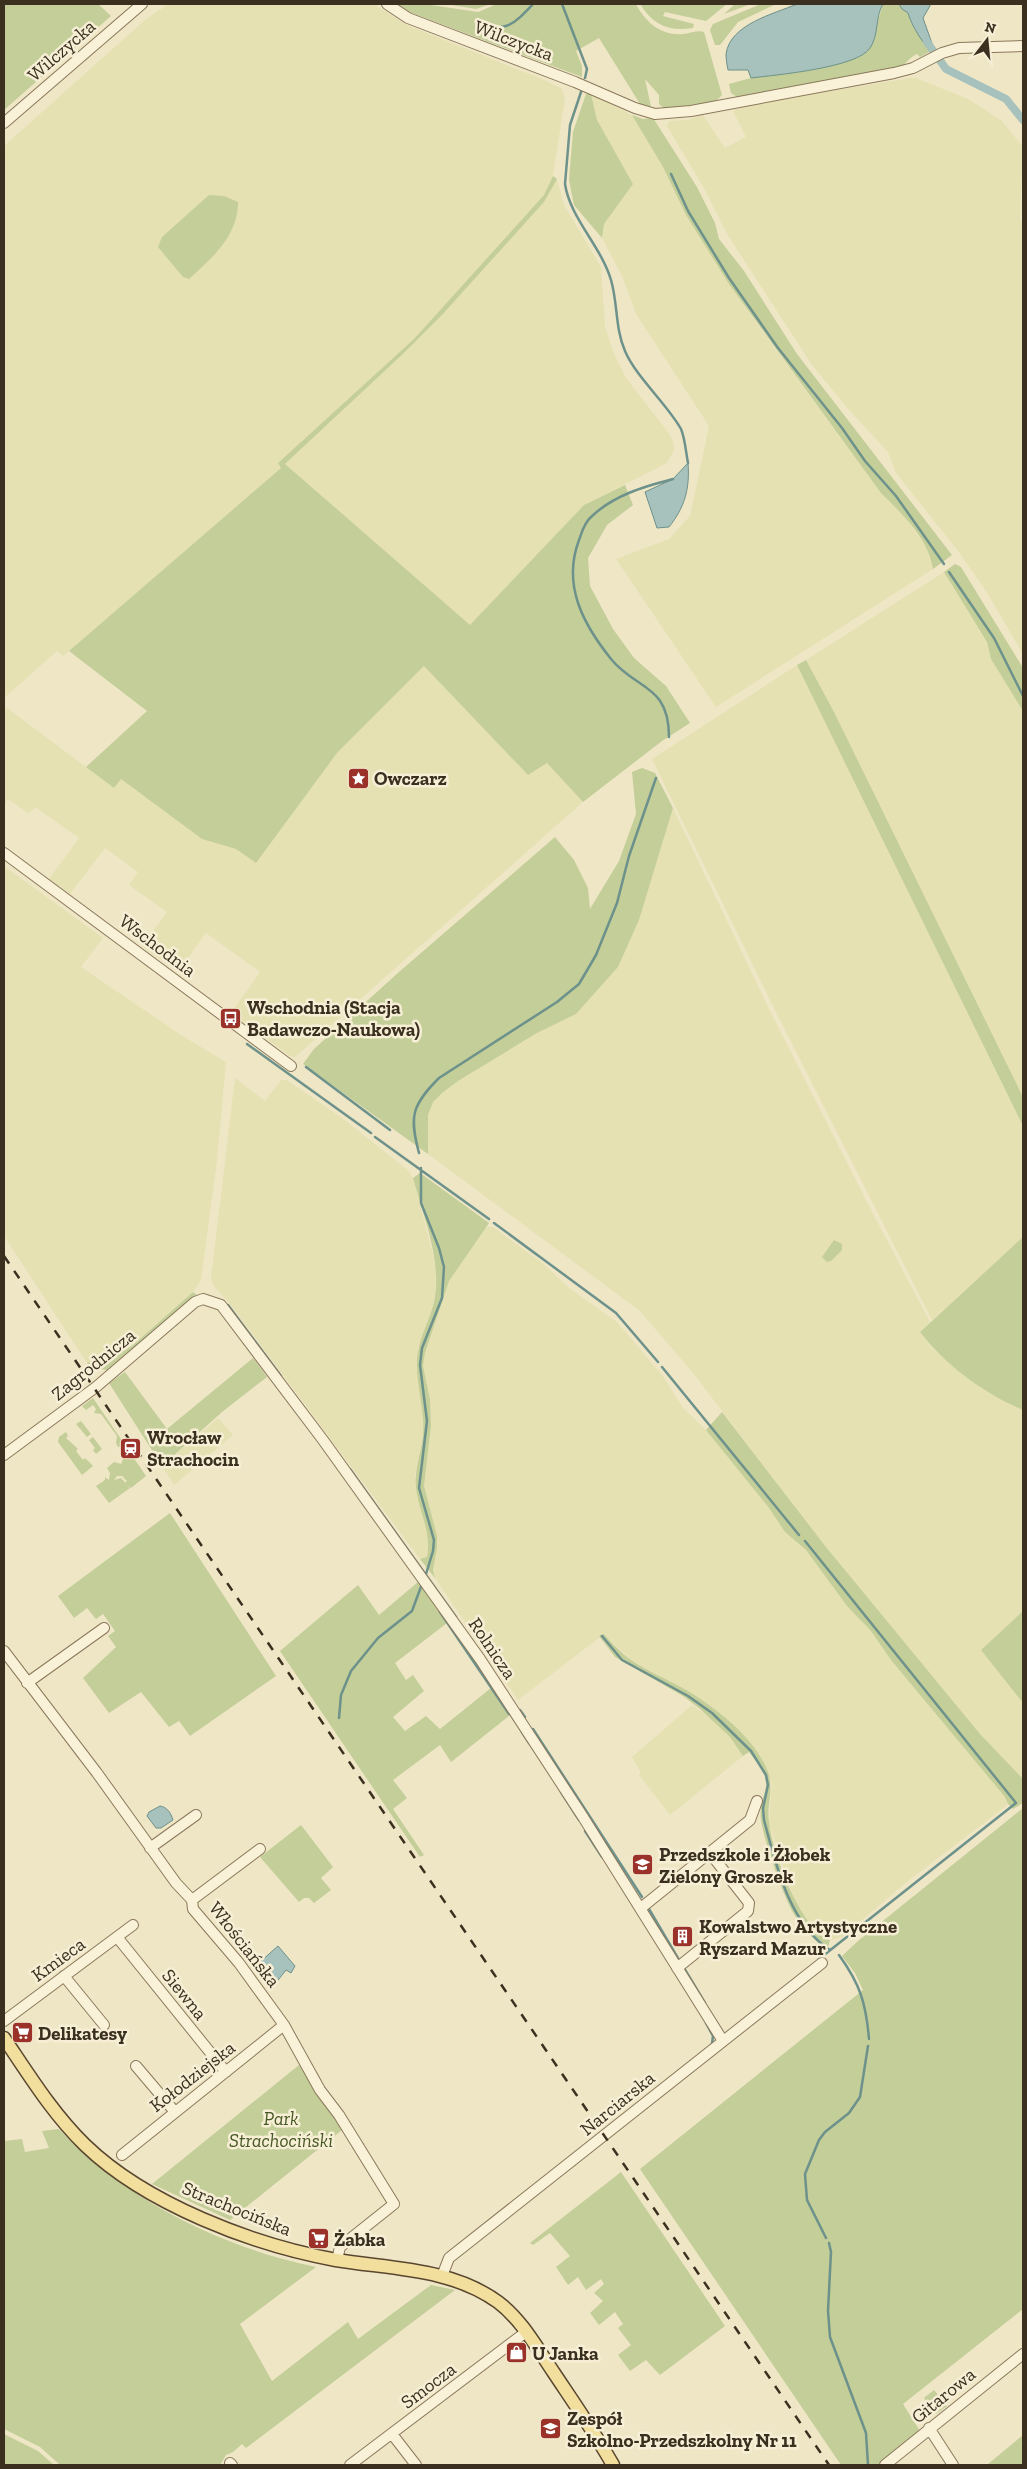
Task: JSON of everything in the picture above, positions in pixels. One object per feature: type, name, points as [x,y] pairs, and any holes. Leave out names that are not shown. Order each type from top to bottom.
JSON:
[{"type":"main road","name":"Strachocińska","points":[[4,2038],[63,2121],[85,2145],[121,2174],[166,2200],[229,2230],[292,2250],[336,2260],[442,2276],[475,2288],[496,2301],[518,2321],[526,2332],[598,2439],[613,2465]]},
{"type":"street","name":"Wilczycka","points":[[4,123],[142,4]]},
{"type":"street","name":"Wilczycka","points":[[387,4],[408,18],[574,82],[643,111],[671,114],[894,73],[913,68],[942,53],[959,48],[1023,46]]},
{"type":"street","name":"Wschodnia","points":[[4,853],[291,1066]]},
{"type":"street","name":"Zagrodnicza","points":[[4,1453],[96,1387],[195,1302],[203,1299]]},
{"type":"street","name":"Rolnicza","points":[[203,1299],[215,1302],[228,1312],[414,1565],[522,1721],[723,2041]]},
{"type":"street","points":[[27,1683],[104,1628]]},
{"type":"street","name":"Włościańska","points":[[4,1651],[176,1883],[192,1900],[193,1908],[239,1963],[284,2025],[320,2090],[339,2116],[394,2204],[340,2247],[336,2260]]},
{"type":"street","points":[[641,1908],[750,1820],[757,1801]]},
{"type":"street","points":[[150,1848],[196,1815]]},
{"type":"street","points":[[192,1900],[260,1849]]},
{"type":"street","points":[[677,1968],[748,1911],[750,1907],[749,1903],[710,1853]]},
{"type":"street","name":"Kmieca","points":[[4,2021],[132,1925]]},
{"type":"street","name":"Siewna","points":[[117,1937],[226,2072]]},
{"type":"street","name":"Narciarska","points":[[442,2276],[448,2258],[822,1963]]},
{"type":"street","points":[[64,1976],[104,2026]]},
{"type":"street","name":"Kołodziejska","points":[[122,2155],[284,2025]]},
{"type":"street","points":[[136,2066],[175,2112]]},
{"type":"street","name":"Smocza","points":[[350,2465],[526,2332]]},
{"type":"street","name":"Gitarowa","points":[[885,2465],[1023,2354]]},
{"type":"street","points":[[929,2428],[953,2465]]},
{"type":"street","points":[[392,2434],[416,2465]]},
{"type":"shaded area","points":[[168,4],[374,4],[407,25],[542,79],[561,88],[565,98],[553,176],[544,195],[414,339],[278,463],[282,467],[63,656],[57,651],[4,698],[4,146],[145,20]]},
{"type":"shaded area","points":[[916,78],[968,99],[1002,121],[1023,147],[1020,218],[1023,226],[1023,654],[986,591],[958,551],[896,473],[888,452],[850,411],[812,365],[727,234],[705,190],[667,126],[669,121],[687,120],[703,115],[725,148],[746,137],[733,111],[736,109],[753,104]]},
{"type":"shaded area","points":[[591,94],[632,115],[663,167],[686,215],[751,316],[881,493],[904,516],[931,554],[933,569],[716,707],[616,559],[669,539],[690,516],[709,426],[636,314],[622,276],[602,238],[604,224],[633,184],[597,120]]},
{"type":"shaded area","points":[[557,179],[564,205],[601,267],[605,326],[612,349],[626,378],[668,432],[673,441],[674,450],[667,463],[584,505],[470,626],[285,464],[442,315],[544,202]]},
{"type":"shaded area","points":[[944,572],[987,642],[991,659],[1023,711],[1023,1097],[834,712],[806,660]]},
{"type":"shaded area","points":[[797,665],[1023,1126],[1023,1237],[932,1320],[773,1006],[652,759]]},
{"type":"shaded area","points":[[424,666],[528,775],[547,763],[583,802],[295,1057],[290,1056],[231,1013],[260,972],[206,933],[178,972],[142,946],[167,912],[129,885],[138,872],[105,848],[70,894],[49,879],[79,838],[35,807],[29,814],[8,799],[4,804],[4,711],[7,708],[114,788],[121,779],[202,839],[236,849],[256,863],[337,753]]},
{"type":"shaded area","points":[[673,808],[769,1009],[930,1322],[920,1332],[932,1348],[973,1381],[991,1394],[1023,1410],[1023,1611],[981,1650],[1023,1703],[1023,1779],[980,1734],[826,1547],[693,1373],[640,1311],[428,1154],[428,1115],[433,1101],[458,1081],[537,1033],[576,1014],[618,967],[639,920]]},
{"type":"shaded area","points":[[4,866],[103,938],[81,967],[181,1035],[226,1062],[217,1161],[201,1280],[193,1292],[132,1346],[87,1363],[4,1236]]},
{"type":"shaded area","points":[[235,1078],[265,1101],[281,1080],[287,1080],[342,1118],[408,1170],[413,1178],[434,1258],[436,1274],[435,1299],[418,1349],[417,1367],[423,1411],[423,1434],[415,1476],[429,1537],[427,1557],[420,1559],[230,1304],[213,1285],[211,1278]]},
{"type":"shaded area","points":[[485,1227],[493,1227],[545,1265],[569,1288],[617,1322],[662,1375],[683,1408],[706,1430],[769,1508],[785,1532],[806,1550],[847,1606],[871,1631],[891,1660],[1005,1797],[1008,1804],[908,1881],[842,1937],[830,1940],[823,1937],[809,1923],[795,1902],[769,1823],[772,1784],[767,1769],[754,1748],[732,1725],[688,1692],[631,1660],[604,1634],[518,1700],[435,1578],[433,1570],[437,1548],[424,1486],[431,1426],[430,1399],[423,1366],[425,1353],[449,1281]]},
{"type":"shaded area","points":[[218,1418],[233,1435],[174,1485],[162,1466]]},
{"type":"shaded area","points":[[692,1705],[713,1720],[730,1737],[743,1756],[670,1815],[639,1775],[641,1773],[632,1757]]},
{"type":"green space","points":[[4,4],[98,4],[111,16],[4,110]]},
{"type":"green space","points":[[396,4],[424,4],[478,12],[497,4],[636,4],[644,17],[655,27],[668,33],[704,32],[722,95],[716,101],[665,109],[659,104],[659,95],[645,79],[651,107],[640,104],[599,38],[576,51],[582,66],[582,77],[404,10]]},
{"type":"green space","points":[[445,4],[491,4],[476,9]]},
{"type":"green space","points":[[640,4],[727,4],[706,21],[665,12],[663,16],[694,24],[693,28],[676,29],[656,22]]},
{"type":"green space","points":[[735,4],[751,4],[724,14]]},
{"type":"green space","points":[[761,4],[776,4],[738,22],[720,45],[715,45],[710,30],[713,24]]},
{"type":"green space","points":[[883,4],[899,4],[908,13],[912,24],[931,51],[920,57],[917,54],[911,57],[903,66],[897,69],[737,97],[731,93],[729,84],[751,78],[819,69],[877,24]]},
{"type":"green space","points":[[586,94],[591,94],[597,120],[633,184],[604,224],[602,238],[574,205],[569,180],[573,132]]},
{"type":"green space","points":[[632,115],[643,119],[653,118],[697,187],[715,223],[719,239],[744,271],[797,354],[952,555],[933,569],[926,547],[920,537],[906,518],[881,493],[729,284],[686,215],[663,167]]},
{"type":"green space","points":[[553,176],[557,179],[544,202],[442,315],[285,464],[470,625],[584,505],[625,485],[633,505],[607,525],[588,558],[590,586],[613,629],[634,658],[666,686],[690,723],[662,741],[583,802],[547,763],[528,775],[424,666],[337,753],[256,863],[236,849],[202,839],[121,779],[114,788],[86,767],[147,711],[69,651],[281,468],[278,463],[414,339],[544,195]]},
{"type":"green space","points":[[209,195],[224,196],[238,202],[237,214],[229,236],[215,254],[189,279],[183,277],[158,247],[162,237]]},
{"type":"green space","points":[[955,564],[961,567],[1023,668],[1023,711],[991,659],[987,642],[944,572]]},
{"type":"green space","points":[[806,660],[834,712],[1023,1097],[1023,1126],[797,665]]},
{"type":"green space","points":[[642,768],[655,773],[673,808],[639,920],[618,967],[576,1014],[537,1033],[458,1081],[442,1093],[433,1102],[428,1115],[428,1154],[303,1064],[314,1049],[399,972],[555,837],[574,860],[588,888],[590,909],[619,861],[636,814],[632,772]]},
{"type":"green space","points":[[420,1173],[489,1223],[449,1281],[425,1353],[423,1366],[430,1399],[431,1426],[424,1486],[437,1536],[433,1570],[435,1578],[420,1559],[427,1557],[428,1546],[416,1485],[423,1425],[417,1375],[417,1357],[421,1339],[433,1306],[436,1282],[436,1267],[430,1237],[413,1178]]},
{"type":"green space","points":[[1023,1237],[1023,1410],[980,1387],[941,1356],[920,1332]]},
{"type":"green space","points":[[834,1240],[842,1244],[842,1250],[831,1261],[827,1262],[822,1257]]},
{"type":"green space","points":[[193,1292],[197,1295],[107,1370],[92,1368],[87,1363],[132,1346]]},
{"type":"green space","points":[[253,1358],[267,1377],[222,1412],[162,1466],[109,1383],[125,1372],[167,1429]]},
{"type":"green space","points":[[93,1398],[146,1476],[131,1488],[127,1485],[130,1488],[109,1503],[96,1486],[105,1480],[105,1477],[109,1480],[110,1473],[107,1468],[114,1462],[121,1464],[125,1455],[119,1452],[124,1450],[124,1446],[118,1447],[116,1443],[117,1436],[101,1414],[94,1413],[96,1409],[93,1405],[86,1410],[82,1406]],"holes":[[[117,1476],[122,1476],[127,1481],[125,1483],[121,1478],[114,1480]]]},
{"type":"green space","points":[[722,1412],[826,1547],[980,1734],[1023,1779],[1023,1803],[1013,1809],[1008,1804],[1005,1797],[891,1660],[871,1631],[847,1606],[806,1550],[785,1532],[769,1508],[706,1430]]},
{"type":"green space","points":[[81,1421],[91,1434],[87,1437],[76,1424]]},
{"type":"green space","points":[[66,1432],[68,1436],[66,1438],[78,1449],[76,1451],[83,1460],[85,1458],[93,1466],[82,1475],[58,1442],[59,1437]]},
{"type":"green space","points":[[93,1437],[102,1449],[96,1454],[93,1450],[95,1448],[89,1440]]},
{"type":"green space","points":[[170,1513],[276,1676],[190,1736],[179,1721],[169,1727],[141,1692],[109,1713],[83,1678],[116,1647],[108,1636],[115,1631],[103,1614],[96,1619],[87,1608],[74,1618],[58,1596]]},
{"type":"green space","points":[[418,1582],[447,1623],[395,1663],[406,1680],[413,1675],[424,1691],[393,1717],[405,1731],[426,1716],[440,1729],[491,1688],[509,1716],[451,1762],[440,1745],[393,1780],[407,1798],[393,1809],[424,1855],[420,1857],[280,1651],[358,1585],[379,1615]]},
{"type":"green space","points":[[1023,1611],[1023,1703],[981,1650]]},
{"type":"green space","points":[[604,1634],[631,1660],[688,1691],[710,1706],[732,1724],[760,1755],[769,1775],[771,1788],[768,1815],[771,1835],[782,1870],[799,1906],[809,1922],[819,1934],[830,1940],[827,1951],[809,1934],[797,1919],[774,1868],[761,1820],[761,1806],[766,1781],[758,1763],[749,1752],[743,1756],[730,1737],[683,1696],[615,1657],[599,1636]]},
{"type":"green space","points":[[1023,1808],[1023,2309],[903,2404],[920,2431],[877,2465],[841,2465],[640,2169],[863,1990],[855,1973],[842,1956]]},
{"type":"green space","points":[[301,1825],[333,1867],[321,1878],[331,1890],[314,1903],[309,1898],[304,1898],[299,1902],[260,1857]]},
{"type":"green space","name":"Park Strachociński","points":[[299,2065],[342,2130],[230,2220],[152,2184]]},
{"type":"green space","points":[[59,2129],[114,2178],[144,2199],[177,2217],[245,2247],[316,2267],[240,2324],[272,2381],[348,2322],[358,2339],[431,2285],[455,2290],[246,2448],[242,2444],[226,2455],[220,2465],[60,2465],[40,2447],[4,2429],[4,2141],[22,2139],[25,2152],[49,2148],[42,2131]]},
{"type":"green space","points":[[621,2172],[725,2326],[660,2375],[646,2360],[630,2371],[618,2355],[631,2345],[618,2328],[623,2324],[615,2312],[599,2325],[590,2313],[603,2301],[594,2293],[604,2284],[601,2279],[586,2290],[578,2277],[568,2285],[556,2267],[570,2256],[550,2233],[533,2245],[530,2243]]},
{"type":"green space","points":[[934,2390],[947,2406],[936,2414],[924,2398]]},
{"type":"green space","points":[[4,2434],[38,2451],[54,2465],[4,2465]]},
{"type":"green space","points":[[1023,2435],[1023,2465],[988,2464]]},
{"type":"water","points":[[797,4],[883,4],[873,43],[862,55],[849,61],[815,69],[751,78],[748,70],[728,70],[726,54],[729,44],[736,35],[754,21]]},
{"type":"water","points":[[899,4],[931,4],[923,18],[934,49],[931,51],[924,43],[914,28],[908,13]]},
{"type":"water","points":[[688,463],[688,481],[683,505],[669,527],[657,528],[645,492],[673,479]]},
{"type":"water","points":[[160,1806],[168,1811],[173,1820],[161,1828],[156,1828],[147,1816],[149,1812]]},
{"type":"water","points":[[278,1946],[295,1966],[291,1973],[286,1970],[275,1984],[267,1982],[259,1967],[260,1962]]},
{"type":"waterway","points":[[479,26],[497,28],[509,25],[515,22],[533,4]]},
{"type":"waterway","points":[[562,4],[587,69],[585,78]]},
{"type":"waterway","points":[[927,42],[946,69],[1006,99],[1023,120]]},
{"type":"waterway","points":[[582,89],[570,125],[565,184],[568,196],[573,209],[600,255],[611,280],[620,334],[625,351],[636,371],[681,429],[688,463]]},
{"type":"waterway","points":[[671,174],[688,211],[729,278],[778,348],[842,428],[865,461],[896,496],[944,564]]},
{"type":"waterway","points":[[669,737],[668,720],[657,697],[621,669],[611,659],[592,632],[578,603],[573,573],[574,557],[579,540],[585,525],[591,517],[619,497],[673,479]]},
{"type":"waterway","points":[[949,572],[994,638],[1023,696]]},
{"type":"waterway","points":[[419,1153],[414,1129],[415,1112],[418,1104],[430,1087],[439,1078],[557,1002],[579,984],[596,955],[617,903],[629,856],[656,778]]},
{"type":"waterway","points":[[247,1044],[371,1133]]},
{"type":"waterway","points":[[306,1067],[390,1130]]},
{"type":"waterway","points":[[375,1137],[489,1219]]},
{"type":"waterway","points":[[421,1168],[421,1203],[439,1248],[444,1267],[442,1298],[422,1348],[420,1365],[427,1421],[419,1488],[434,1540],[433,1551],[426,1574]]},
{"type":"waterway","points":[[494,1223],[616,1313],[658,1362]]},
{"type":"waterway","points":[[228,1305],[281,1376]]},
{"type":"waterway","points":[[662,1367],[799,1535]]},
{"type":"waterway","points":[[350,1469],[456,1617]]},
{"type":"waterway","points":[[805,1541],[1016,1803],[819,1959]]},
{"type":"waterway","points":[[339,1718],[341,1695],[351,1671],[378,1638],[412,1611],[422,1584]]},
{"type":"waterway","points":[[440,1612],[509,1714]]},
{"type":"waterway","points":[[602,1636],[622,1660],[688,1696],[712,1713],[751,1751],[766,1775],[768,1785],[763,1808],[764,1820],[786,1892],[804,1925],[816,1939],[830,1950]]},
{"type":"waterway","points":[[520,1710],[525,1717]]},
{"type":"waterway","points":[[533,1729],[642,1897]]},
{"type":"waterway","points":[[522,1732],[529,1743]]},
{"type":"waterway","points":[[561,1792],[579,1820]]},
{"type":"waterway","points":[[585,1831],[602,1857]]},
{"type":"waterway","points":[[649,1909],[679,1960]]},
{"type":"waterway","points":[[839,1955],[861,1994],[869,2039]]},
{"type":"waterway","points":[[684,1968],[705,2003]]},
{"type":"waterway","points":[[706,2023],[713,2036],[712,2044]]},
{"type":"waterway","points":[[826,2238],[807,2200],[805,2174],[819,2140],[825,2132],[849,2113],[860,2097],[868,2046]]},
{"type":"waterway","points":[[829,2243],[831,2252],[828,2311],[830,2337],[866,2433],[868,2465]]},
{"type":"railway","points":[[4,1256],[829,2465]]},
{"type":"place","name":"Owczarz","points":[[358,778]]},
{"type":"place","name":"Wschodnia (Stacja Badawczo-Naukowa)","points":[[231,1018]]},
{"type":"place","name":"Wrocław Strachocin","points":[[131,1448]]},
{"type":"place","name":"Przedszkole i Żłobek Zielony Groszek","points":[[643,1865]]},
{"type":"place","name":"Kowalstwo Artystyczne Ryszard Mazur","points":[[683,1937]]},
{"type":"place","name":"Delikatesy","points":[[22,2033]]},
{"type":"place","name":"Żabka","points":[[318,2239]]},
{"type":"place","name":"U Janka","points":[[516,2353]]},
{"type":"place","name":"Zespół Szkolno-Przedszkolny Nr 11","points":[[551,2429]]}]
